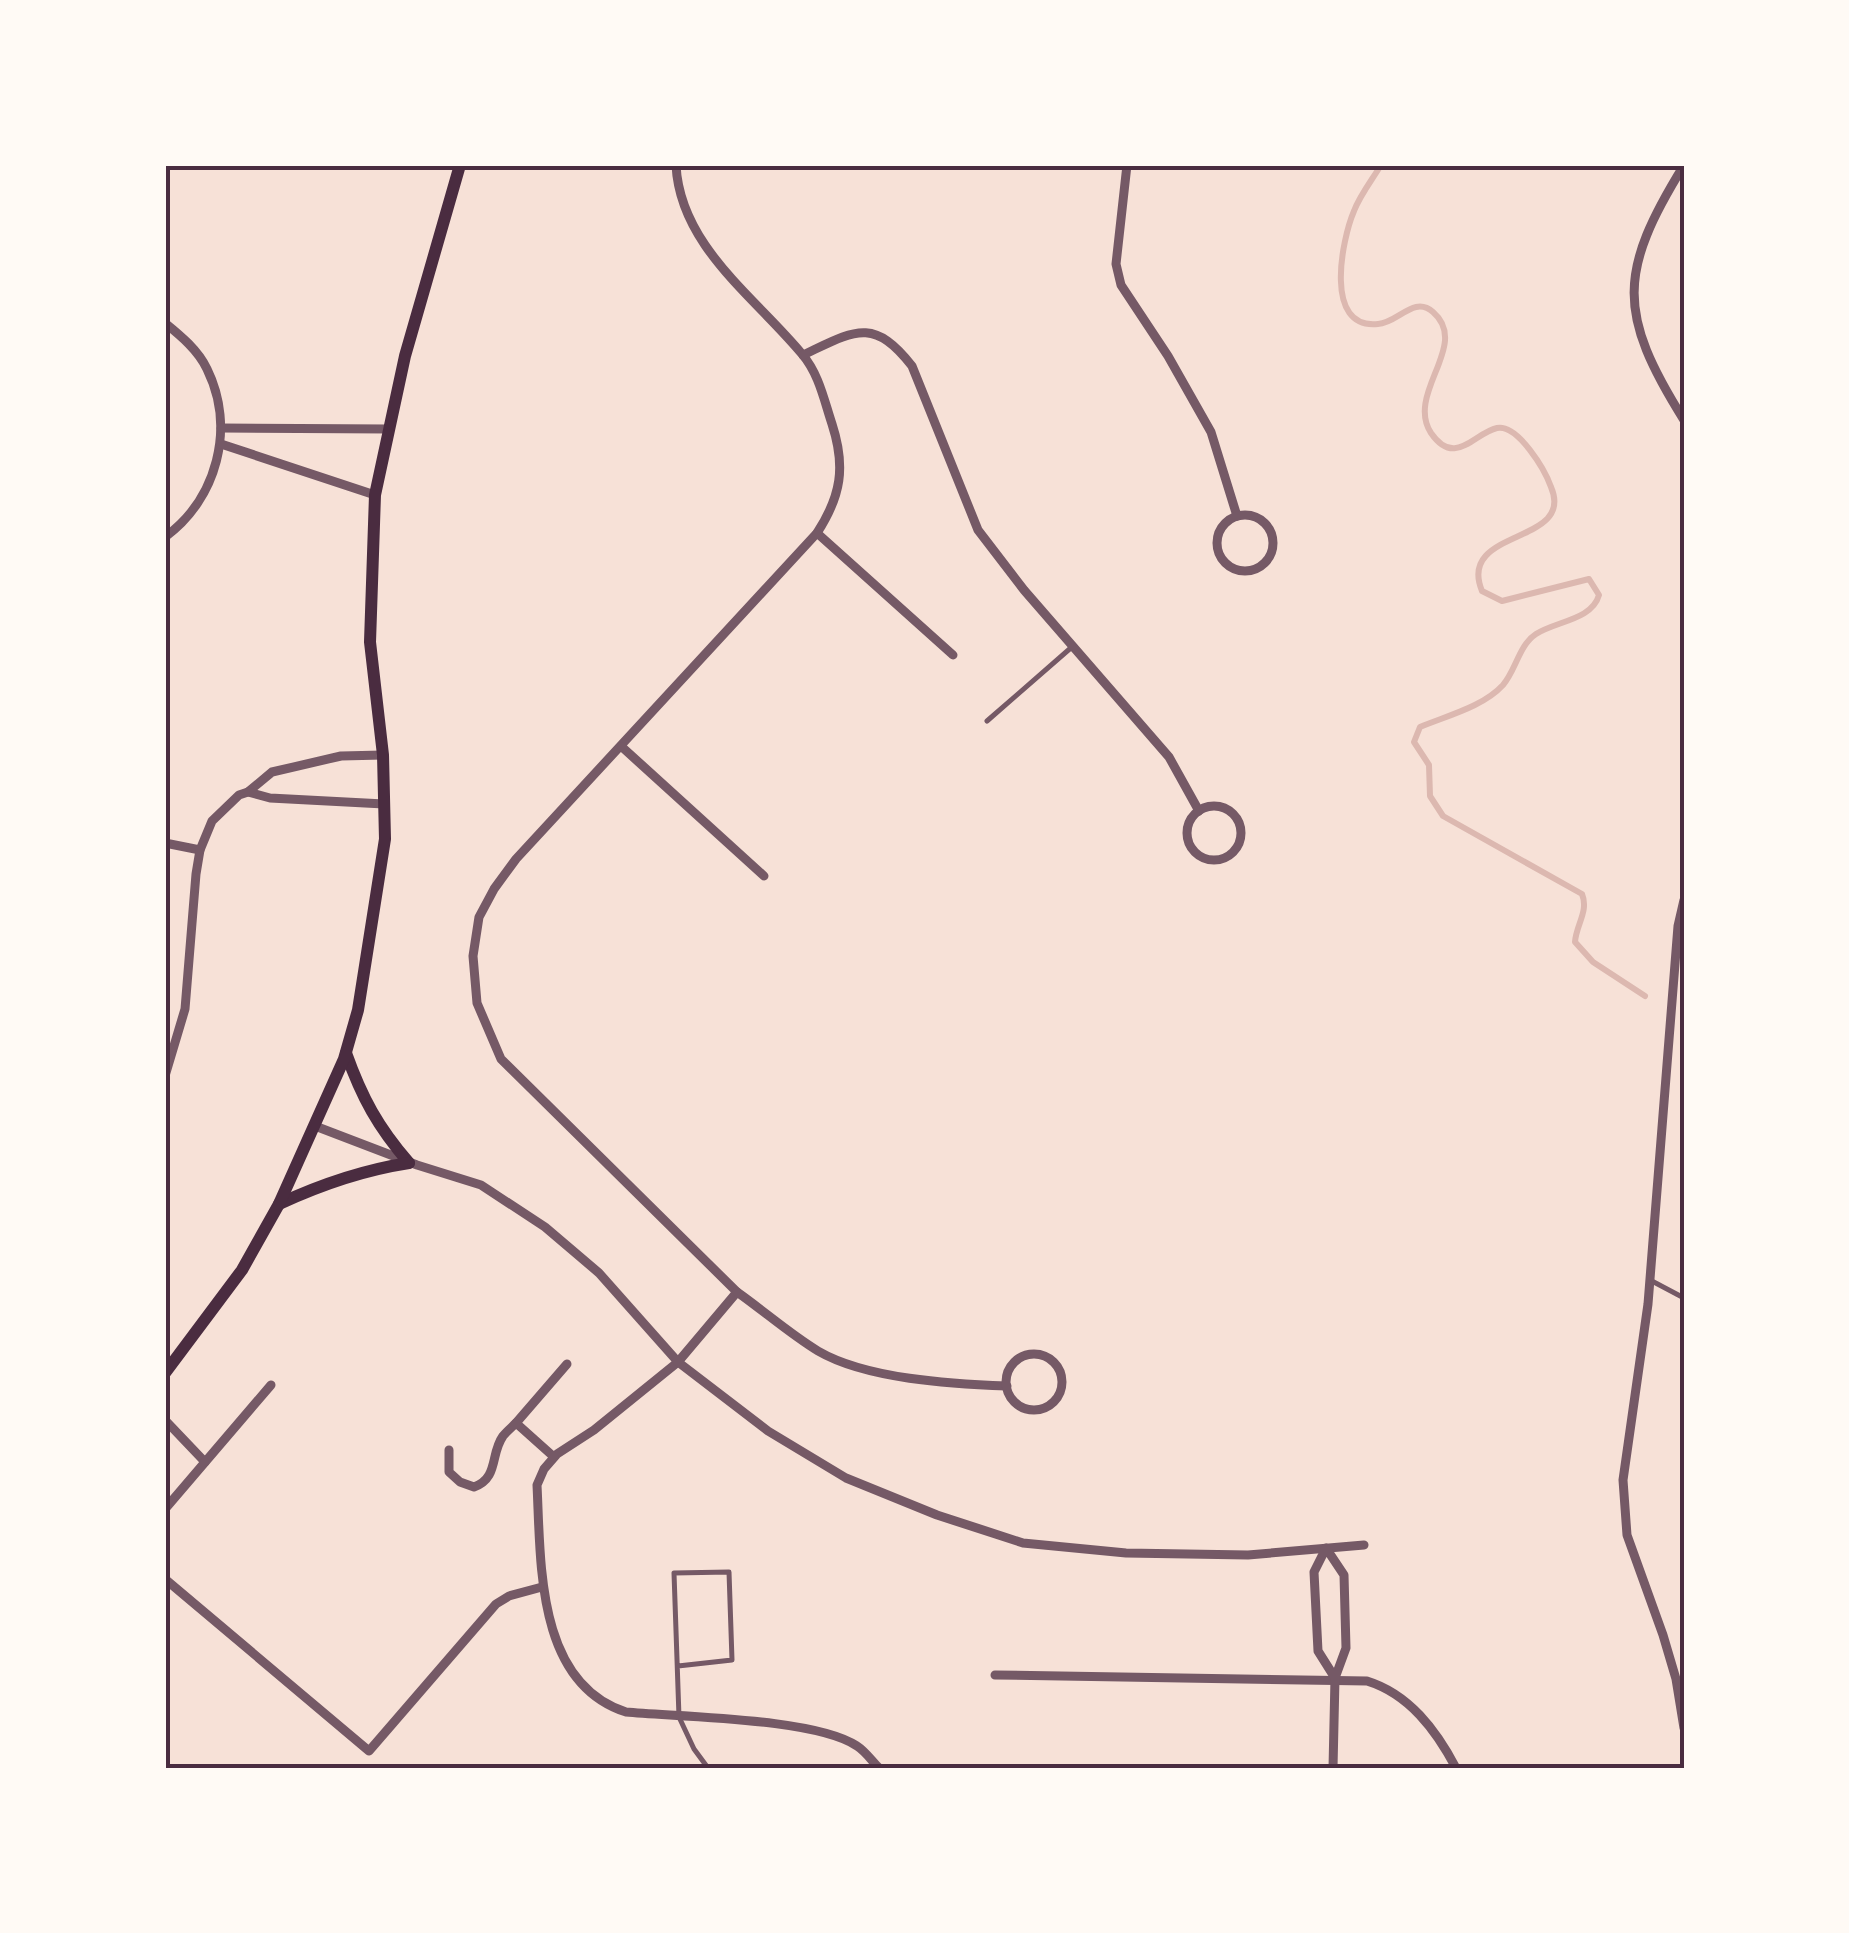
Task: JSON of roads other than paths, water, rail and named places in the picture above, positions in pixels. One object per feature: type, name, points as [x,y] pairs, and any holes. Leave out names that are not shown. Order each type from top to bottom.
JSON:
[{"type":"main road","points":[[165,1373],[242,1270],[279,1204],[346,1052],[358,1010],[385,839],[383,755],[370,642],[374,495],[388,429],[460,165]]},
{"type":"main road","points":[[346,1052],[363,1100],[409,1162]]},
{"type":"main road","points":[[279,1204],[367,1170],[409,1162]]},
{"type":"street","points":[[676,165],[688,214],[711,254],[803,355],[822,388],[840,446],[834,508],[817,533],[516,859],[494,889],[478,917],[473,956],[477,1003],[501,1059],[737,1292],[839,1361],[932,1383],[1007,1386]]},
{"type":"street","points":[[1127,165],[1116,264],[1120,284],[1168,356],[1211,432],[1237,516]]},
{"type":"street","points":[[1684,165],[1662,200],[1637,259],[1633,285],[1635,318],[1643,347],[1684,420]]},
{"type":"street","points":[[165,322],[206,365],[218,394],[221,428],[215,470],[203,496],[180,526],[165,537]]},
{"type":"street","points":[[803,355],[844,336],[867,332],[885,338],[900,350],[912,366],[978,530],[1024,590],[1169,757],[1199,811]]},
{"type":"street","points":[[221,428],[388,429]]},
{"type":"street","points":[[221,444],[374,495]]},
{"type":"street","points":[[1247,515],[1264,522],[1272,539],[1268,558],[1254,569],[1228,565],[1218,551],[1218,533],[1237,516],[1247,515]]},
{"type":"street","points":[[817,533],[953,655]]},
{"type":"street","points":[[622,747],[764,876]]},
{"type":"street","points":[[165,1076],[185,1009],[200,850],[212,821],[239,795],[272,772],[341,756],[383,755]]},
{"type":"street","points":[[248,792],[270,798],[384,804]]},
{"type":"street","points":[[1208,807],[1226,809],[1239,822],[1241,840],[1230,856],[1213,861],[1192,848],[1188,824],[1199,811],[1208,807]]},
{"type":"street","points":[[165,842],[200,850]]},
{"type":"street","points":[[1684,900],[1643,1355],[1623,1480],[1627,1536],[1664,1634],[1684,1728]]},
{"type":"street","points":[[314,1126],[481,1185],[545,1226],[599,1273],[678,1362],[768,1431],[846,1478],[937,1515],[1023,1542],[1126,1554],[1248,1555],[1364,1545]]},
{"type":"street","points":[[737,1292],[678,1362],[554,1458],[537,1485],[542,1587],[566,1667],[578,1684],[610,1707],[626,1712],[830,1733],[858,1746],[879,1768]]},
{"type":"street","points":[[1031,1354],[1040,1354],[1055,1363],[1062,1380],[1058,1396],[1046,1408],[1037,1410],[1014,1401],[1007,1386],[1006,1377],[1015,1362],[1031,1354]]},
{"type":"street","points":[[448,1450],[448,1472],[474,1488],[486,1483],[502,1436],[568,1364]]},
{"type":"street","points":[[165,1508],[271,1385]]},
{"type":"street","points":[[165,1420],[205,1462]]},
{"type":"street","points":[[516,1423],[554,1458]]},
{"type":"street","points":[[1326,1548],[1314,1572],[1318,1651],[1335,1678]]},
{"type":"street","points":[[1326,1548],[1344,1575],[1346,1648],[1335,1678],[1334,1768]]},
{"type":"street","points":[[165,1579],[369,1751],[496,1604],[542,1587]]},
{"type":"street","points":[[995,1675],[1367,1681],[1402,1698],[1435,1731],[1456,1768]]},
{"type":"lane","points":[[987,721],[1073,646]]},
{"type":"lane","points":[[1650,1280],[1684,1298]]},
{"type":"lane","points":[[678,1666],[732,1660],[728,1572],[674,1573],[680,1717],[694,1749],[708,1768]]},
{"type":"waterway","points":[[1381,165],[1357,205],[1345,241],[1341,280],[1349,313],[1361,322],[1378,324],[1413,308],[1433,312],[1443,325],[1445,339],[1426,402],[1425,418],[1431,433],[1448,448],[1456,448],[1489,431],[1505,429],[1530,450],[1551,487],[1554,506],[1547,519],[1485,556],[1479,571],[1482,591],[1502,601],[1589,579],[1599,595],[1589,610],[1530,639],[1495,693],[1420,727],[1414,742],[1429,765],[1430,796],[1443,816],[1582,894],[1584,906],[1575,942],[1593,962],[1645,996]]}]
